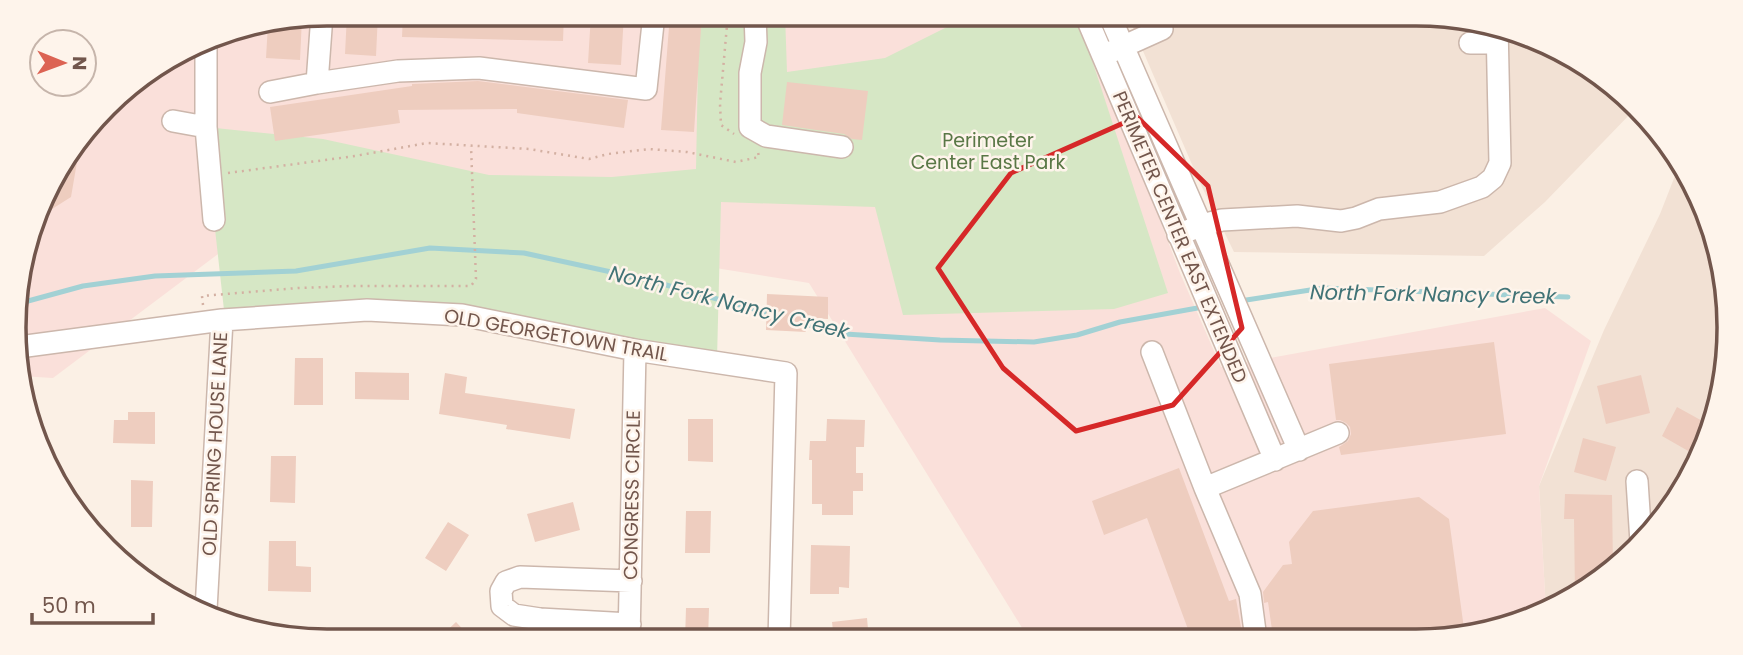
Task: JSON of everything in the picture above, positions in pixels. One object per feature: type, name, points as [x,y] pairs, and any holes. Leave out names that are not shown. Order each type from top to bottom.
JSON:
[{"type":"street","points":[[317,82],[321,26]]},
{"type":"street","points":[[270,92],[317,82],[398,71],[479,68],[646,89],[653,26]]},
{"type":"street","points":[[755,26],[756,42],[750,73],[750,127],[766,136],[842,147]]},
{"type":"street","name":"PERIMETER CENTER EAST EXTENDED","points":[[1090,26],[1275,460]]},
{"type":"street","name":"PERIMETER CENTER EAST EXTENDED","points":[[1114,26],[1299,450]]},
{"type":"street","points":[[1103,56],[1162,29],[1161,26]]},
{"type":"street","points":[[1470,43],[1490,36]]},
{"type":"street","points":[[1178,234],[1202,225],[1237,219],[1297,216],[1341,221],[1379,209],[1440,202],[1482,187],[1493,178],[1500,163],[1497,38]]},
{"type":"street","points":[[206,52],[206,127],[214,219]]},
{"type":"street","points":[[173,121],[206,127]]},
{"type":"street","name":"OLD GEORGETOWN TRAIL","points":[[27,346],[222,320],[368,310],[462,315],[635,350],[786,373],[779,629]]},
{"type":"street","name":"OLD SPRING HOUSE LANE","points":[[206,603],[222,320]]},
{"type":"street","name":"CONGRESS CIRCLE","points":[[630,629],[635,350]]},
{"type":"street","points":[[1152,352],[1250,594],[1255,629]]},
{"type":"street","points":[[1205,488],[1338,433]]},
{"type":"street","points":[[1637,481],[1640,528]]},
{"type":"street","points":[[609,629],[514,615],[502,606],[501,591],[506,582],[520,577],[631,582]]},
{"type":"path","points":[[727,26],[720,104],[721,125],[739,137]]},
{"type":"path","points":[[210,174],[328,160],[427,143],[529,149],[589,159],[649,149],[687,152],[736,162],[759,157],[757,149]]},
{"type":"path","points":[[202,296],[351,286],[471,286],[476,279],[471,146]]},
{"type":"highlighted area","points":[[1137,117],[1208,186],[1242,328],[1173,405],[1076,431],[1003,368],[938,268],[1011,173]]},
{"type":"shaded area","points":[[328,26],[1079,26],[1221,367],[1545,308],[1591,341],[1539,486],[1545,600],[1512,613],[1474,623],[1416,629],[1023,629],[809,283],[290,200],[53,378],[31,377],[26,328],[29,288],[49,212],[77,160],[89,144],[114,114],[129,101],[160,77],[194,57],[231,42],[269,32]]},
{"type":"shaded area","points":[[1132,26],[1416,26],[1474,32],[1512,42],[1549,57],[1583,77],[1630,115],[1545,202],[1484,256],[1234,252],[1200,183]]},
{"type":"shaded area","points":[[1675,175],[1701,231],[1714,288],[1716,347],[1711,386],[1701,424],[1686,461],[1666,495],[1629,541],[1583,578],[1545,600],[1539,486],[1604,330],[1660,214]]},
{"type":"green space","name":"Perimeter Center East Park","points":[[699,26],[785,26],[787,72],[885,58],[949,26],[1081,26],[1168,293],[1114,309],[903,315],[875,207],[721,202],[717,359],[462,322],[225,319],[206,127],[323,139],[489,175],[612,177],[696,169]]},
{"type":"building","points":[[346,26],[377,26],[376,56],[345,54]]},
{"type":"building","points":[[402,26],[564,26],[563,41],[402,37]]},
{"type":"building","points":[[590,26],[623,26],[621,65],[588,63]]},
{"type":"building","points":[[701,26],[694,132],[661,130],[671,27]]},
{"type":"building","points":[[302,28],[300,60],[266,58],[268,32]]},
{"type":"building","points":[[478,81],[628,100],[624,128],[517,113],[517,109],[398,110],[400,123],[275,141],[270,107],[412,84]]},
{"type":"building","points":[[787,82],[868,91],[862,140],[852,139],[844,134],[782,125]]},
{"type":"building","points":[[76,162],[77,162],[71,197],[50,211]]},
{"type":"building","points":[[767,294],[828,297],[828,319],[807,318],[806,332],[766,330]]},
{"type":"building","points":[[1494,342],[1506,434],[1341,455],[1339,447],[1348,441],[1351,434],[1346,423],[1336,420],[1329,364]]},
{"type":"building","points":[[295,358],[323,358],[323,405],[294,405]]},
{"type":"building","points":[[355,372],[409,373],[409,400],[355,399]]},
{"type":"building","points":[[445,373],[467,377],[465,393],[575,409],[570,439],[506,429],[507,425],[439,414]]},
{"type":"building","points":[[1641,375],[1650,413],[1606,424],[1597,386]]},
{"type":"building","points":[[1677,407],[1702,421],[1690,452],[1662,436]]},
{"type":"building","points":[[128,412],[155,412],[155,444],[113,443],[114,420],[128,420]]},
{"type":"building","points":[[688,419],[713,419],[713,462],[688,461]]},
{"type":"building","points":[[827,419],[865,420],[864,447],[856,447],[856,473],[863,473],[863,491],[853,491],[853,515],[822,515],[822,504],[812,504],[810,441],[826,441]]},
{"type":"building","points":[[1583,438],[1616,447],[1606,481],[1574,472]]},
{"type":"building","points":[[271,456],[296,456],[295,503],[270,502]]},
{"type":"building","points":[[1179,468],[1229,601],[1236,599],[1241,629],[1188,629],[1147,518],[1104,535],[1092,501]]},
{"type":"building","points":[[131,480],[153,481],[152,527],[131,527]]},
{"type":"building","points":[[1565,494],[1612,495],[1613,555],[1575,583],[1574,519],[1564,519]]},
{"type":"building","points":[[1419,497],[1449,519],[1463,625],[1416,629],[1272,629],[1268,602],[1264,603],[1263,592],[1283,565],[1292,564],[1289,542],[1313,511]]},
{"type":"building","points":[[573,502],[580,530],[535,542],[527,514]]},
{"type":"building","points":[[686,511],[711,511],[710,553],[685,553]]},
{"type":"building","points":[[448,522],[469,535],[446,571],[425,558]]},
{"type":"building","points":[[269,541],[296,541],[296,566],[311,567],[311,592],[268,591]]},
{"type":"building","points":[[811,545],[850,546],[849,588],[839,587],[839,594],[810,594]]},
{"type":"building","points":[[686,608],[709,608],[708,629],[685,629]]},
{"type":"building","points":[[867,618],[868,629],[833,629],[832,622]]},
{"type":"building","points":[[456,622],[463,629],[449,629]]},
{"type":"waterway","name":"North Fork Nancy Creek","points":[[28,301],[83,286],[155,276],[296,271],[430,248],[524,253],[648,280],[772,314]]},
{"type":"waterway","name":"North Fork Nancy Creek","points":[[1240,301],[1323,288],[1568,297]]},
{"type":"waterway","name":"North Fork Nancy Creek","points":[[801,323],[845,334],[1034,342],[1077,335],[1120,322],[1203,307]]}]
